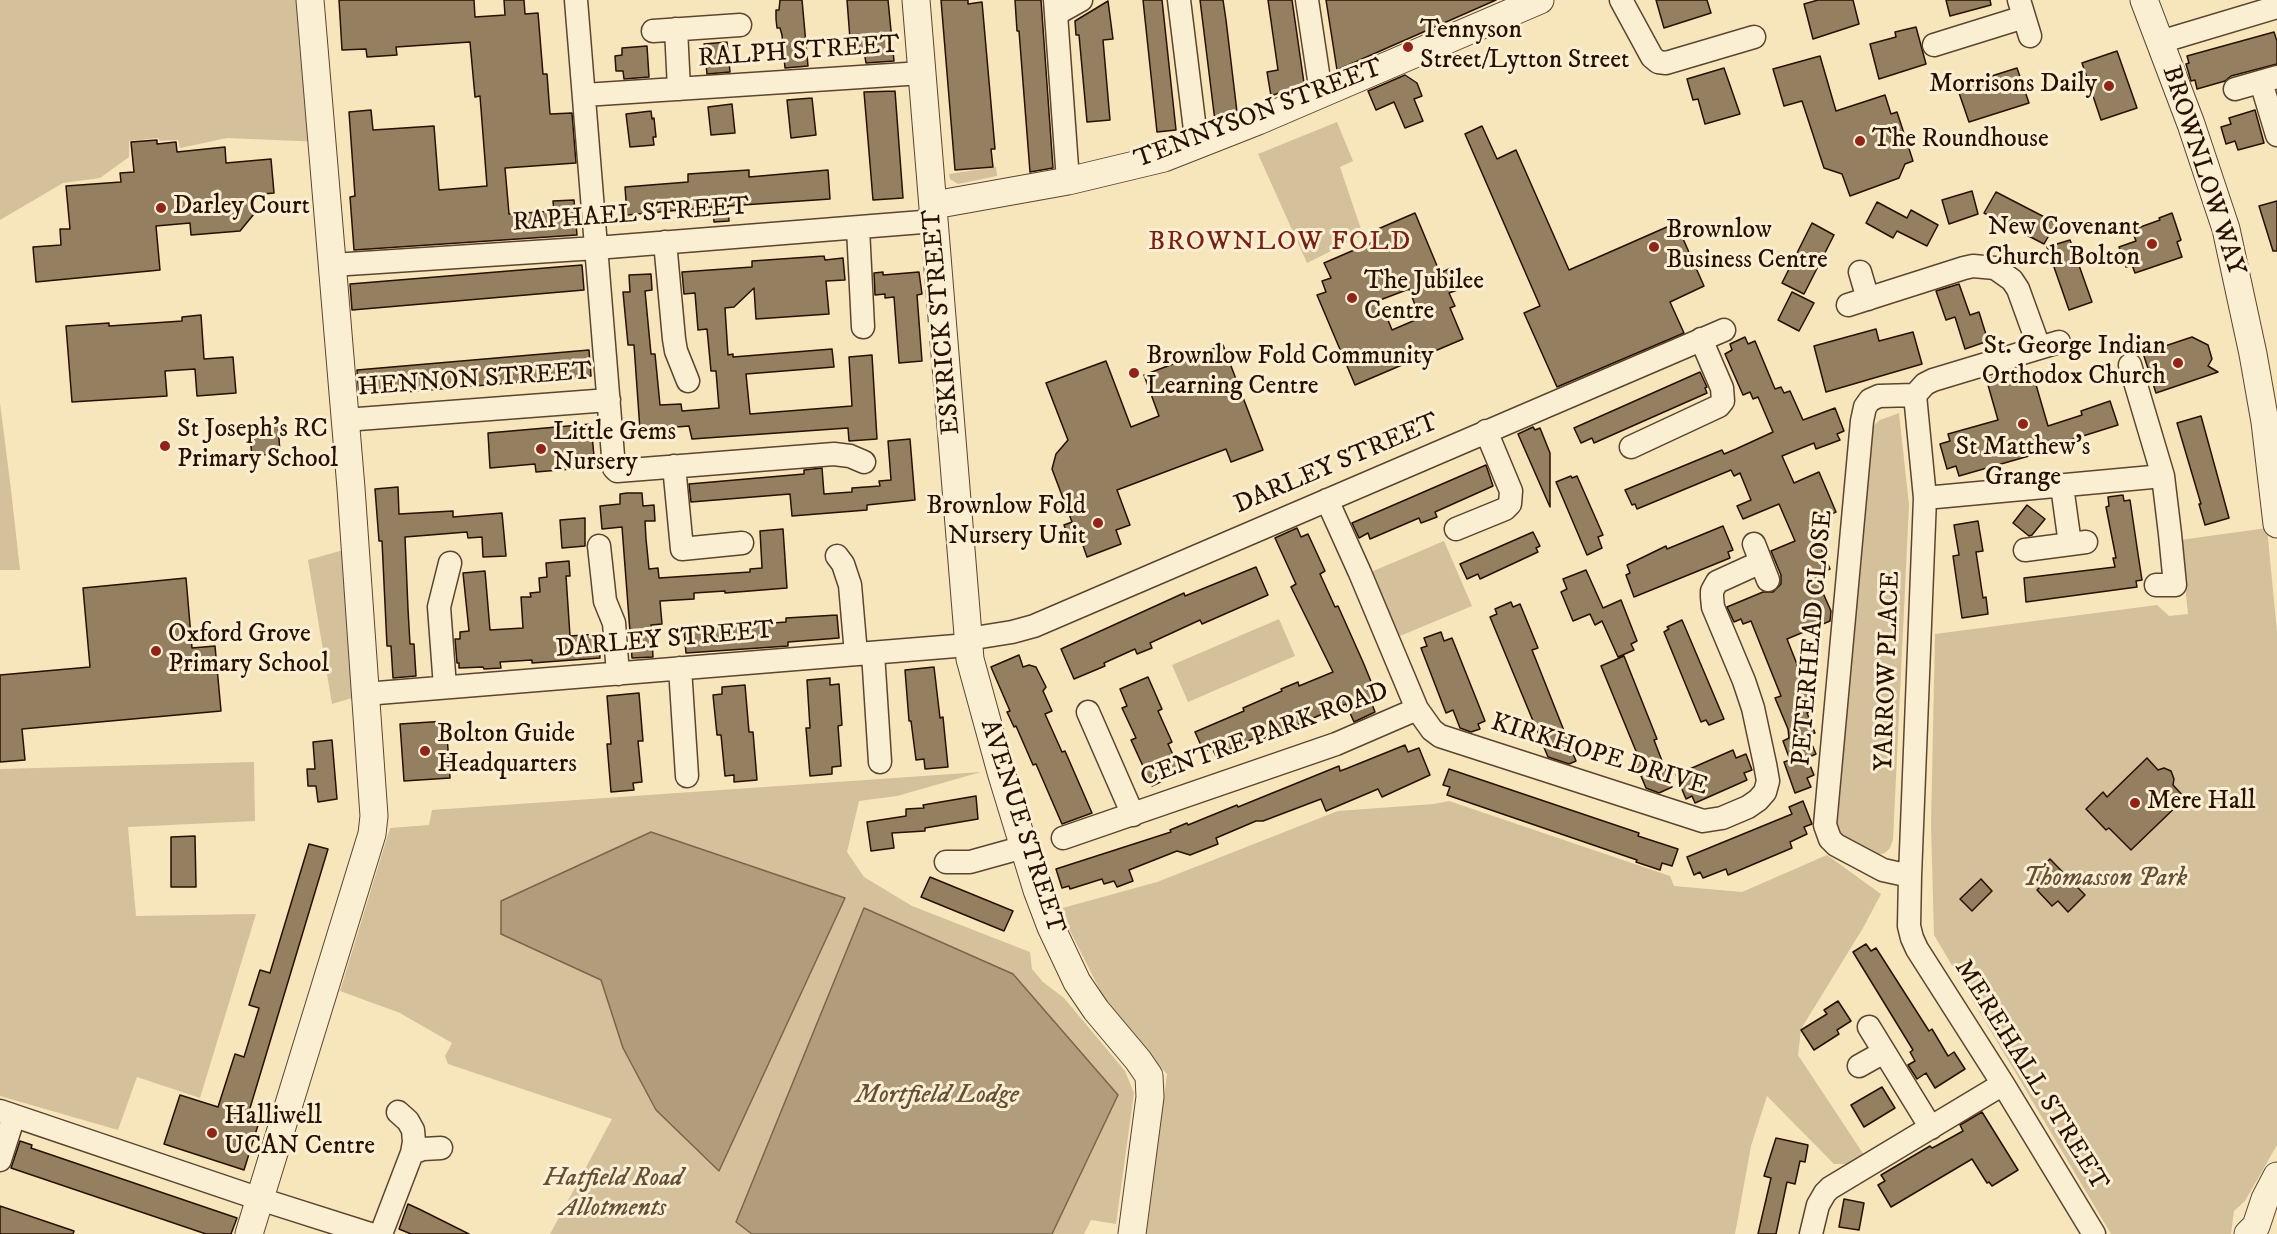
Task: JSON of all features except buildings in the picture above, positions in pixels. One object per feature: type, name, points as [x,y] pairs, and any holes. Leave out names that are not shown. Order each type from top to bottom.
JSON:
[{"type":"street","points":[[249,1234],[372,834],[374,799],[310,0]]},
{"type":"street","points":[[576,0],[613,465],[617,471],[834,454],[850,456],[864,462]]},
{"type":"street","name":"ESKRICK STREET","points":[[916,0],[968,642]]},
{"type":"street","points":[[1068,181],[1055,7],[1081,0]]},
{"type":"street","points":[[1179,0],[1197,146]]},
{"type":"street","points":[[1307,0],[1321,93]]},
{"type":"street","name":"TENNYSON STREET","points":[[934,213],[1136,165],[1197,146],[1540,0]]},
{"type":"street","points":[[1621,0],[1652,57],[1658,62],[1666,63],[1754,37]]},
{"type":"street","name":"BROWNLOW WAY","points":[[2144,0],[2226,229],[2253,354],[2265,422],[2276,511]]},
{"type":"street","points":[[2160,42],[2277,7]]},
{"type":"street","points":[[1934,45],[2024,18]]},
{"type":"street","name":"RALPH STREET","points":[[653,31],[740,26]]},
{"type":"street","name":"RALPH STREET","points":[[676,29],[680,89]]},
{"type":"street","name":"RALPH STREET","points":[[584,95],[922,73]]},
{"type":"street","points":[[2235,89],[2269,80],[2277,135]]},
{"type":"street","name":"RAPHAEL STREET","points":[[332,265],[858,228],[934,213]]},
{"type":"street","points":[[858,228],[863,327]]},
{"type":"street","points":[[665,243],[676,351],[688,381]]},
{"type":"street","points":[[1860,272],[1858,302],[1964,268],[1984,266],[1995,268],[2012,280],[2049,344],[1933,380],[1925,384],[1915,395]]},
{"type":"street","name":"DARLEY STREET","points":[[365,694],[864,653],[968,642],[1012,632],[1034,626],[1724,330]]},
{"type":"street","points":[[1631,447],[1719,406],[1723,401],[1722,388],[1701,339]]},
{"type":"street","points":[[2130,365],[2163,476],[2175,585],[2156,585]]},
{"type":"street","name":"YARROW PLACE","points":[[1915,395],[1925,498],[1910,876],[1910,926],[1917,949]]},
{"type":"street","name":"PETERHEAD CLOSE","points":[[1910,876],[1883,870],[1836,845],[1830,839],[1825,825],[1862,421],[1865,407],[1870,400],[1879,396],[1915,395]]},
{"type":"street","name":"HENNON STREET","points":[[345,420],[609,400]]},
{"type":"street","points":[[1456,530],[1505,509],[1510,504],[1511,491],[1486,432]]},
{"type":"street","points":[[674,466],[682,549],[742,543]]},
{"type":"street","points":[[1925,498],[2163,476]]},
{"type":"street","points":[[2025,550],[2078,543],[2062,486]]},
{"type":"street","name":"KIRKHOPE DRIVE","points":[[1327,500],[1417,709],[1425,722],[1440,736],[1692,818],[1710,821],[1748,807],[1765,792],[1768,781],[1751,702],[1713,607],[1712,591],[1717,582],[1724,577],[1761,562]]},
{"type":"street","points":[[599,546],[605,601],[613,621],[618,674]]},
{"type":"street","points":[[837,556],[843,564],[850,585],[864,653],[879,762]]},
{"type":"street","points":[[445,687],[439,607],[450,563]]},
{"type":"street","name":"AVENUE STREET","points":[[968,642],[973,676],[1042,907],[1077,982],[1096,1010],[1149,1076],[1150,1096],[1132,1234]]},
{"type":"street","points":[[680,668],[686,776]]},
{"type":"street","name":"CENTRE PARK ROAD","points":[[1063,838],[1336,744],[1417,709]]},
{"type":"street","name":"CENTRE PARK ROAD","points":[[1088,712],[1132,815]]},
{"type":"street","points":[[946,862],[970,862],[1024,847]]},
{"type":"street","name":"MEREHALL STREET","points":[[1917,949],[2003,1084],[2094,1234]]},
{"type":"street","points":[[1869,1028],[1931,1128]]},
{"type":"street","points":[[1859,1066],[1884,1052]]},
{"type":"street","points":[[1811,1234],[1821,1198],[1845,1172],[1931,1128],[2003,1084]]},
{"type":"street","points":[[381,1234],[412,1153],[413,1130],[408,1121],[398,1112]]},
{"type":"street","points":[[0,1160],[7,1113],[370,1234]]},
{"type":"street","points":[[412,1153],[423,1149],[441,1148]]},
{"type":"street","points":[[2260,1231],[2265,1199],[2277,1176]]},
{"type":"green space","points":[[0,0],[310,0],[322,142],[227,138],[180,148],[178,140],[160,141],[158,138],[129,141],[129,157],[100,178],[63,183],[0,220]]},
{"type":"green space","points":[[1337,122],[1353,161],[1340,167],[1363,235],[1307,263],[1258,154]]},
{"type":"green space","points":[[996,167],[997,176],[958,184],[950,179],[949,174]]},
{"type":"green space","points":[[0,403],[11,490],[20,570],[0,570]]},
{"type":"green space","points":[[1899,413],[1909,505],[1893,840],[1885,853],[1877,855],[1842,838],[1834,820],[1870,436],[1873,426],[1880,420]]},
{"type":"green space","name":"Thomasson Park","points":[[2267,528],[2277,632],[2277,1145],[2245,1201],[2234,1211],[2231,1234],[2111,1234],[1934,935],[1931,825],[1935,634],[2157,605],[2169,616],[2188,614],[2180,540]]},
{"type":"green space","points":[[1444,541],[1472,606],[1400,636],[1371,572]]},
{"type":"green space","points":[[354,547],[365,694],[332,704],[308,560]]},
{"type":"green space","points":[[1279,619],[1295,656],[1188,702],[1172,665]]},
{"type":"green space","points":[[254,762],[255,821],[128,827],[136,916],[256,914],[200,1098],[137,1077],[118,1130],[0,1096],[0,769]]},
{"type":"green space","name":"Hatfield Road Allotments","points":[[981,772],[897,796],[859,801],[847,852],[864,877],[912,906],[1030,952],[1032,969],[1043,982],[1064,998],[1125,1071],[1134,1093],[1116,1224],[1091,1220],[1084,1234],[1052,1234],[1118,1095],[1013,974],[736,1222],[752,1234],[550,1234],[612,1119],[448,1064],[445,1056],[452,1043],[400,1013],[340,991],[390,828],[429,825],[432,810]],"holes":[[[601,980],[656,1110],[623,1048]]]},
{"type":"green space","points":[[1449,801],[1670,876],[1674,886],[1742,892],[1827,855],[1881,894],[1863,928],[1801,1029],[1798,1055],[1870,1164],[1834,1164],[1767,1096],[1751,1146],[1735,1234],[1145,1234],[1167,1074],[1116,1022],[1059,909],[1157,882],[1338,811]]},
{"type":"water","points":[[651,832],[845,898],[719,1171],[656,1110],[623,1048],[601,980],[501,934],[501,901]]},
{"type":"water","name":"Mortfield Lodge","points":[[864,908],[1013,974],[1118,1095],[1052,1234],[752,1234],[736,1222]]},
{"type":"place","name":"Tennyson Street/Lytton Street","points":[[1408,47]]},
{"type":"place","name":"Morrisons Daily","points":[[2109,86]]},
{"type":"place","name":"The Roundhouse","points":[[1860,141]]},
{"type":"place","name":"Darley Court","points":[[161,208]]},
{"type":"place","name":"New Covenant Church Bolton","points":[[2152,244]]},
{"type":"place","name":"Brownlow Business Centre","points":[[1654,247]]},
{"type":"place","name":"The Jubilee Centre","points":[[1352,298]]},
{"type":"place","name":"St. George Indian Orthodox Church","points":[[2178,363]]},
{"type":"place","name":"Brownlow Fold Community Learning Centre","points":[[1134,373]]},
{"type":"place","name":"St Matthew's Grange","points":[[2023,424]]},
{"type":"place","name":"St Joseph's RC Primary School","points":[[165,446]]},
{"type":"place","name":"Little Gems Nursery","points":[[541,449]]},
{"type":"place","name":"Brownlow Fold Nursery Unit","points":[[1098,523]]},
{"type":"place","name":"Oxford Grove Primary School","points":[[156,651]]},
{"type":"place","name":"Bolton Guide Headquarters","points":[[425,751]]},
{"type":"place","name":"Mere Hall","points":[[2135,803]]},
{"type":"place","name":"Halliwell UCAN Centre","points":[[212,1133]]},
{"type":"district","name":"BROWNLOW FOLD","points":[[1280,243]]}]
